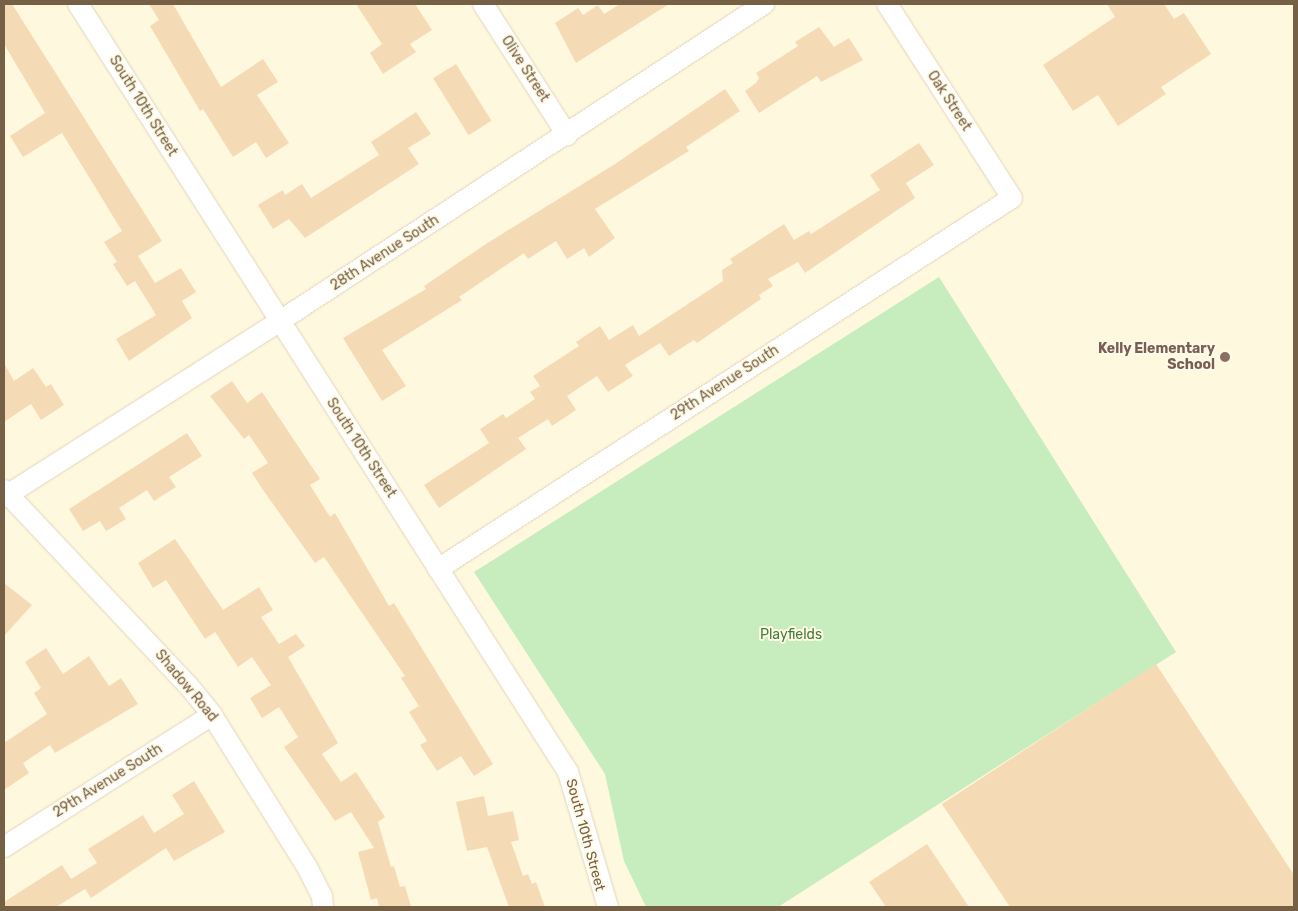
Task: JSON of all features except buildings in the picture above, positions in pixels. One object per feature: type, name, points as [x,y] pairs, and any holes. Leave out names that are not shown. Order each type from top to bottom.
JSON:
[{"type":"street","name":"South 10th Street","points":[[78,4],[568,772],[608,907]]},
{"type":"street","name":"Olive Street","points":[[483,4],[566,135]]},
{"type":"street","name":"28th Avenue South","points":[[5,494],[280,321],[764,4]]},
{"type":"street","name":"Oak Street","points":[[886,4],[1012,198]]},
{"type":"street","name":"29th Avenue South","points":[[438,569],[1012,198]]},
{"type":"street","name":"Shadow Road","points":[[5,494],[188,685],[212,715],[307,867],[322,896],[323,907]]},
{"type":"street","name":"29th Avenue South","points":[[4,847],[212,715]]},
{"type":"green space","name":"Playfields","points":[[939,277],[1176,652],[778,907],[646,907],[624,861],[605,774],[474,572]]},
{"type":"place","name":"Kelly Elementary School","points":[[1225,357]]}]
